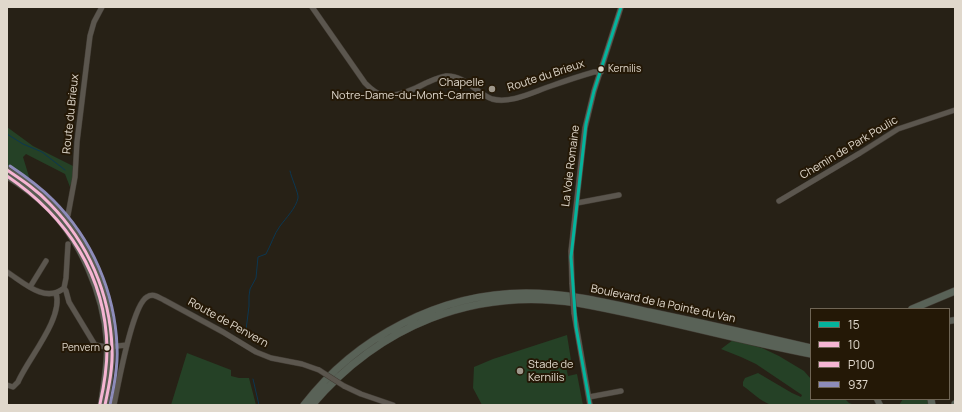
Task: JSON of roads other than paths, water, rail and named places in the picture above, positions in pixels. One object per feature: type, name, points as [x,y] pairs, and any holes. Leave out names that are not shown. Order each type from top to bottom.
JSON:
[{"type":"highway","points":[[914,308],[955,291]]},
{"type":"highway","name":"Boulevard de la Pointe du Van","points":[[304,405],[326,379],[349,358],[367,344],[397,326],[442,307],[470,300],[501,295],[536,293],[584,298],[810,348]]},
{"type":"highway","name":"Boulevard de la Pointe du Van","points":[[312,405],[351,364],[371,349],[394,335],[418,323],[447,313],[477,305],[505,300],[558,300],[599,307],[810,354]]},
{"type":"main road","points":[[7,170],[29,184],[48,201],[62,221],[79,251],[94,283],[109,346],[110,374],[105,405]]},
{"type":"main road","points":[[7,176],[25,188],[62,221]]},
{"type":"main road","points":[[101,405],[109,346]]},
{"type":"street","name":"Route du Brieux","points":[[62,221],[68,215],[75,177],[77,142],[90,36],[94,22],[102,7]]},
{"type":"street","name":"Route du Brieux","points":[[312,7],[365,83],[370,89],[382,95],[392,95],[409,91],[435,79],[448,76],[462,80],[490,98],[505,100],[522,97],[594,72],[600,72]]},
{"type":"street","name":"La Voie Romaine","points":[[589,396],[585,364],[574,313],[571,257],[585,128],[600,72],[621,7]]},
{"type":"street","name":"Chemin de Park Poulic","points":[[779,202],[898,129],[955,110]]},
{"type":"street","points":[[577,203],[619,196]]},
{"type":"street","points":[[68,244],[64,288],[69,302],[92,342],[97,346],[127,345],[114,405]]},
{"type":"street","points":[[30,286],[46,262]]},
{"type":"street","points":[[7,272],[36,291],[46,294],[56,293],[64,288]]},
{"type":"street","points":[[8,386],[14,386],[18,382],[47,332],[56,304],[56,293]]},
{"type":"street","name":"Route de Penvern","points":[[127,345],[139,306],[144,299],[153,295],[212,326],[256,352],[271,358],[302,364],[320,370],[344,386],[361,394],[393,405]]},
{"type":"street","points":[[590,405],[589,396],[620,391]]},
{"type":"waterway","points":[[7,134],[23,144],[42,152],[65,170]]},
{"type":"waterway","points":[[247,337],[246,330],[249,296],[250,289],[256,278],[258,257],[266,254],[278,229],[297,202],[297,193],[290,171]]},
{"type":"waterway","points":[[253,379],[259,405]]},
{"type":"place","name":"Kernilis","points":[[601,69]]},
{"type":"place","name":"Chapelle Notre-Dame-du-Mont-Carmel","points":[[492,89]]},
{"type":"place","name":"Penvern","points":[[107,348]]},
{"type":"place","name":"Stade de Kernilis","points":[[520,371]]}]
